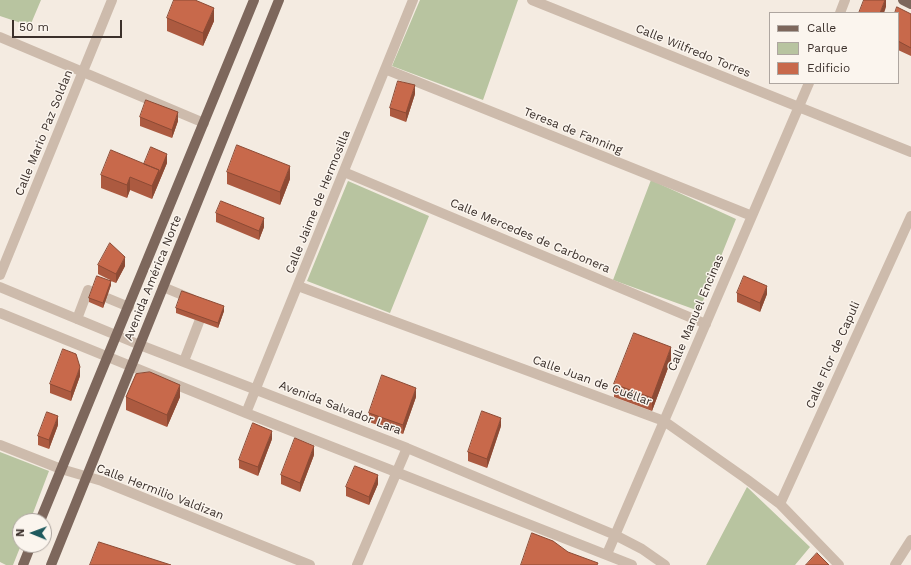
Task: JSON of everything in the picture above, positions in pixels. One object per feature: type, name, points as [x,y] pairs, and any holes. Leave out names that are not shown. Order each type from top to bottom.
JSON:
[{"type":"main road","name":"Avenida América Norte","points":[[43,513],[118,336],[254,0]]},
{"type":"main road","name":"Avenida América Norte","points":[[51,565],[279,0]]},
{"type":"main road","points":[[903,0],[911,4]]},
{"type":"main road","points":[[23,565],[28,553]]},
{"type":"street","name":"Calle Mario Paz Soldan","points":[[0,275],[112,0]]},
{"type":"street","name":"Calle Jaime de Hermosilla","points":[[246,413],[257,389],[413,0]]},
{"type":"street","name":"Calle Wilfredo Torres","points":[[532,0],[911,152]]},
{"type":"street","points":[[840,12],[845,0]]},
{"type":"street","points":[[0,37],[84,71],[204,123]]},
{"type":"street","name":"Teresa de Fanning","points":[[386,69],[752,216]]},
{"type":"street","name":"Calle Manuel Encinas","points":[[607,554],[809,84]]},
{"type":"street","name":"Calle Mercedes de Carbonera","points":[[344,172],[706,324]]},
{"type":"street","name":"Calle Flor de Capuli","points":[[780,504],[911,216]]},
{"type":"street","name":"Calle Juan de Cuéllar","points":[[298,286],[664,421],[780,504],[839,565]]},
{"type":"street","name":"Avenida Salvador Lara","points":[[0,287],[140,345],[407,448],[614,535],[642,549],[665,565]]},
{"type":"street","points":[[163,287],[206,305],[184,361]]},
{"type":"street","points":[[76,319],[88,290],[129,307]]},
{"type":"street","points":[[0,313],[246,413],[632,565]]},
{"type":"street","name":"Calle Hermilio Valdizan","points":[[0,445],[61,469],[102,482],[310,565]]},
{"type":"street","points":[[357,565],[407,448]]},
{"type":"street","points":[[895,565],[911,540]]},
{"type":"green space","points":[[0,0],[41,0],[30,26],[0,16]]},
{"type":"green space","points":[[420,0],[518,0],[483,100],[392,66]]},
{"type":"green space","points":[[651,180],[736,219],[699,311],[613,280]]},
{"type":"green space","points":[[348,181],[429,216],[390,313],[307,281]]},
{"type":"green space","points":[[0,452],[49,471],[33,513],[12,513],[12,553],[18,553],[13,565],[6,565],[0,562]]},
{"type":"green space","points":[[747,487],[810,547],[795,565],[706,565]]},
{"type":"building","points":[[174,0],[195,0],[214,8],[203,33],[167,18]]},
{"type":"building","points":[[864,0],[885,0],[880,12],[859,12]]},
{"type":"building","points":[[897,7],[911,14],[911,48],[899,42],[899,12],[895,12]]},
{"type":"building","points":[[398,81],[415,85],[406,113],[390,108]]},
{"type":"building","points":[[146,100],[178,112],[172,130],[140,117]]},
{"type":"building","points":[[237,145],[290,166],[280,192],[227,172]]},
{"type":"building","points":[[151,147],[167,154],[159,174],[159,170],[144,164]]},
{"type":"building","points":[[111,150],[159,170],[152,186],[130,177],[127,185],[101,175]]},
{"type":"building","points":[[221,201],[264,218],[259,231],[216,213]]},
{"type":"building","points":[[110,243],[125,257],[116,274],[98,265]]},
{"type":"building","points":[[97,276],[111,281],[103,303],[89,298]]},
{"type":"building","points":[[744,276],[767,286],[760,303],[737,293]]},
{"type":"building","points":[[182,291],[224,306],[218,323],[176,308]]},
{"type":"building","points":[[634,333],[671,347],[652,398],[614,384]]},
{"type":"building","points":[[63,349],[76,354],[80,367],[71,392],[50,384]]},
{"type":"building","points":[[150,372],[180,385],[167,415],[126,397],[136,374]]},
{"type":"building","points":[[382,375],[416,388],[403,425],[369,413]]},
{"type":"building","points":[[482,411],[501,418],[487,459],[468,452]]},
{"type":"building","points":[[47,412],[58,416],[49,440],[38,436]]},
{"type":"building","points":[[253,423],[272,431],[258,467],[239,460]]},
{"type":"building","points":[[295,438],[314,446],[300,483],[281,475]]},
{"type":"building","points":[[355,466],[378,475],[369,497],[346,487]]},
{"type":"building","points":[[532,533],[553,541],[568,552],[598,563],[597,565],[521,565]]},
{"type":"building","points":[[99,542],[171,565],[90,565]]},
{"type":"building","points":[[817,553],[829,565],[806,565]]}]
